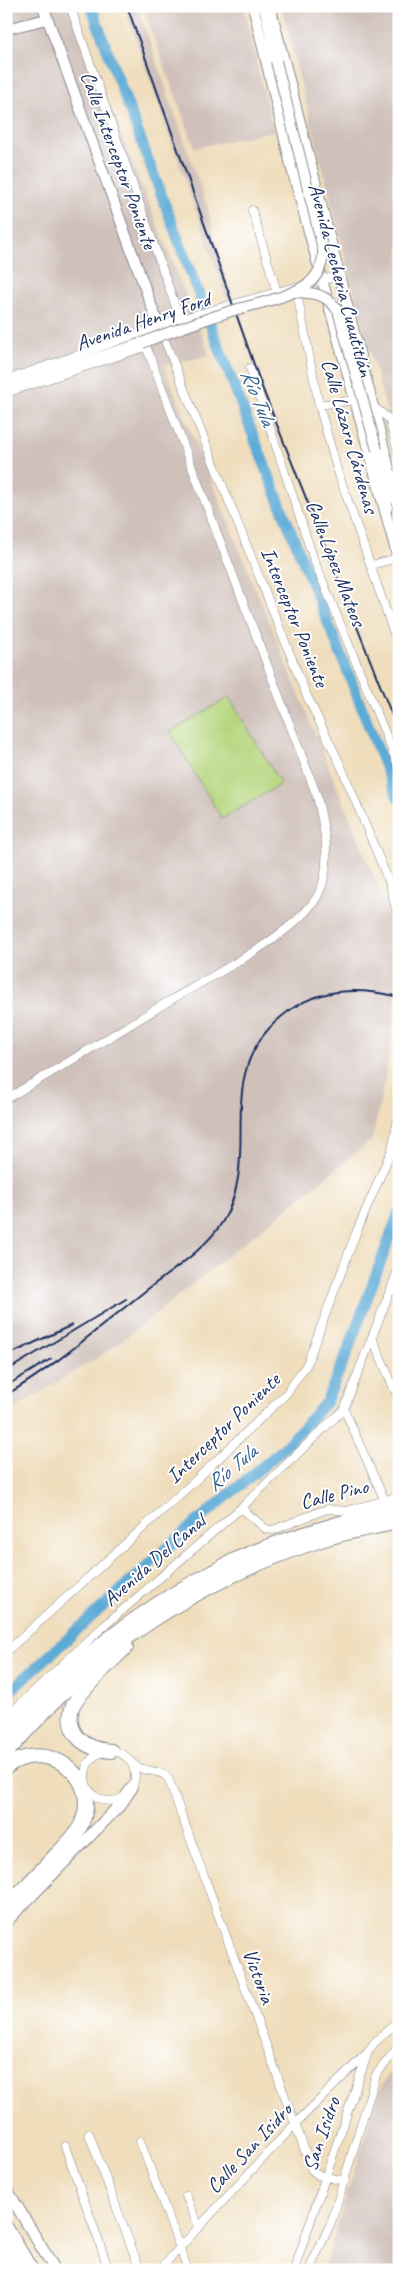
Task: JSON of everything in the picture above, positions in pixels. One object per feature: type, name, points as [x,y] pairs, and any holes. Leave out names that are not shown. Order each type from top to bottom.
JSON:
[{"type":"highway","points":[[6,1733],[32,1705],[108,1638],[159,1602],[245,1555],[317,1529],[399,1507]]},
{"type":"highway","points":[[6,1753],[63,1693],[91,1667],[150,1622],[202,1590],[253,1566],[323,1539],[399,1522]]},
{"type":"highway","points":[[110,1751],[91,1746],[76,1735],[71,1719],[76,1701],[124,1649],[159,1622],[194,1601],[202,1590]]},
{"type":"highway","points":[[6,1766],[23,1758],[42,1756],[59,1760],[74,1771],[81,1784],[86,1788],[86,1812],[78,1831],[6,1907]]},
{"type":"highway","points":[[6,2228],[31,2270]]},
{"type":"highway","points":[[6,2254],[16,2270]]},
{"type":"main road","name":"Calle Interceptor Poniente","points":[[43,6],[159,327]]},
{"type":"main road","name":"Avenida Lecheria Cuautitlán","points":[[253,6],[292,169],[398,560]]},
{"type":"main road","points":[[264,6],[323,257],[314,277],[294,289]]},
{"type":"main road","name":"Avenida Lecheria Cuautitlán","points":[[270,6],[342,293],[399,507]]},
{"type":"main road","points":[[6,29],[47,18]]},
{"type":"main road","points":[[294,289],[322,294],[333,304],[338,312],[388,494],[386,517]]},
{"type":"main road","name":"Avenida Henry Ford","points":[[6,387],[294,289]]},
{"type":"main road","points":[[327,298],[334,293],[342,293]]},
{"type":"main road","points":[[6,1922],[121,1804],[132,1787]]},
{"type":"main road","points":[[6,2188],[55,2270]]},
{"type":"street","points":[[70,6],[180,319]]},
{"type":"street","points":[[252,210],[277,292]]},
{"type":"street","name":"Avenida Henry Ford","points":[[6,393],[143,341],[159,327],[180,319],[338,276]]},
{"type":"street","name":"Calle Lázaro Cárdenas","points":[[294,289],[319,405],[337,469],[399,648]]},
{"type":"street","name":"Interceptor Poniente","points":[[159,327],[306,694],[341,766],[389,882],[399,920]]},
{"type":"street","points":[[6,1099],[267,942],[308,910],[318,895],[324,881],[326,839],[317,796],[143,341]]},
{"type":"street","name":"Avenida Henry Ford","points":[[6,380],[143,341]]},
{"type":"street","name":"Calle López Mateos","points":[[250,368],[314,560],[399,767]]},
{"type":"street","points":[[319,405],[355,400]]},
{"type":"street","points":[[373,406],[388,419],[398,451]]},
{"type":"street","points":[[388,419],[399,418]]},
{"type":"street","points":[[371,565],[398,560]]},
{"type":"street","name":"Interceptor Poniente","points":[[6,1652],[198,1478],[286,1394],[297,1379],[307,1364],[356,1233],[392,1148],[399,1115]]},
{"type":"street","name":"Avenida Del Canal","points":[[6,1717],[104,1626],[241,1508],[344,1410],[399,1268]]},
{"type":"street","points":[[392,1284],[399,1297]]},
{"type":"street","points":[[372,1336],[399,1400]]},
{"type":"street","name":"Calle Pino","points":[[344,1410],[384,1499]]},
{"type":"street","name":"Calle Pino","points":[[241,1508],[266,1529],[273,1530],[327,1509],[346,1511],[399,1496]]},
{"type":"street","points":[[132,1787],[135,1771],[131,1762],[120,1753],[110,1751],[97,1755],[90,1762],[86,1771],[86,1788],[96,1796],[110,1800],[124,1796],[142,1777],[152,1772]]},
{"type":"street","name":"Victoria","points":[[131,1762],[141,1770],[161,1773],[168,1778],[312,2170],[318,2175],[325,2177]]},
{"type":"street","name":"San Isidro","points":[[294,2270],[368,2052],[374,2043],[399,2020]]},
{"type":"street","name":"San Isidro","points":[[309,2270],[331,2223],[376,2076],[399,2046]]},
{"type":"street","name":"Calle San Isidro","points":[[159,2270],[295,2124],[368,2052]]},
{"type":"street","points":[[88,2134],[140,2270]]},
{"type":"street","points":[[140,2141],[188,2270]]},
{"type":"street","points":[[65,2146],[110,2270]]},
{"type":"street","points":[[325,2177],[344,2181]]},
{"type":"street","points":[[186,2196],[199,2227]]},
{"type":"shaded area","points":[[6,6],[69,6],[210,355],[164,366],[393,923],[398,980],[386,1075],[372,1140],[113,1348],[6,1414]]},
{"type":"shaded area","points":[[124,6],[137,6],[208,209],[215,242],[233,298],[227,299]]},
{"type":"shaded area","points":[[142,6],[244,6],[273,131],[195,148]]},
{"type":"shaded area","points":[[281,6],[399,6],[399,415],[388,416]]},
{"type":"shaded area","points":[[399,2060],[399,2270],[323,2270],[381,2086]]},
{"type":"green space","points":[[229,697],[281,784],[222,819],[170,732]]},
{"type":"waterway","name":"Río Tula","points":[[91,6],[241,404],[399,799]]},
{"type":"waterway","name":"Río Tula","points":[[6,1695],[188,1529],[283,1449],[326,1402],[347,1353],[399,1212]]},
{"type":"railway","points":[[127,6],[262,387],[399,733]]},
{"type":"railway","points":[[6,1395],[74,1348],[184,1262],[206,1243],[223,1221],[234,1194],[239,1167],[243,1084],[250,1058],[265,1033],[290,1010],[303,1002],[329,993],[357,991],[399,997]]},
{"type":"railway","points":[[6,1371],[126,1299]]},
{"type":"railway","points":[[6,1356],[72,1325]]},
{"type":"railway","points":[[6,1386],[51,1359]]}]
